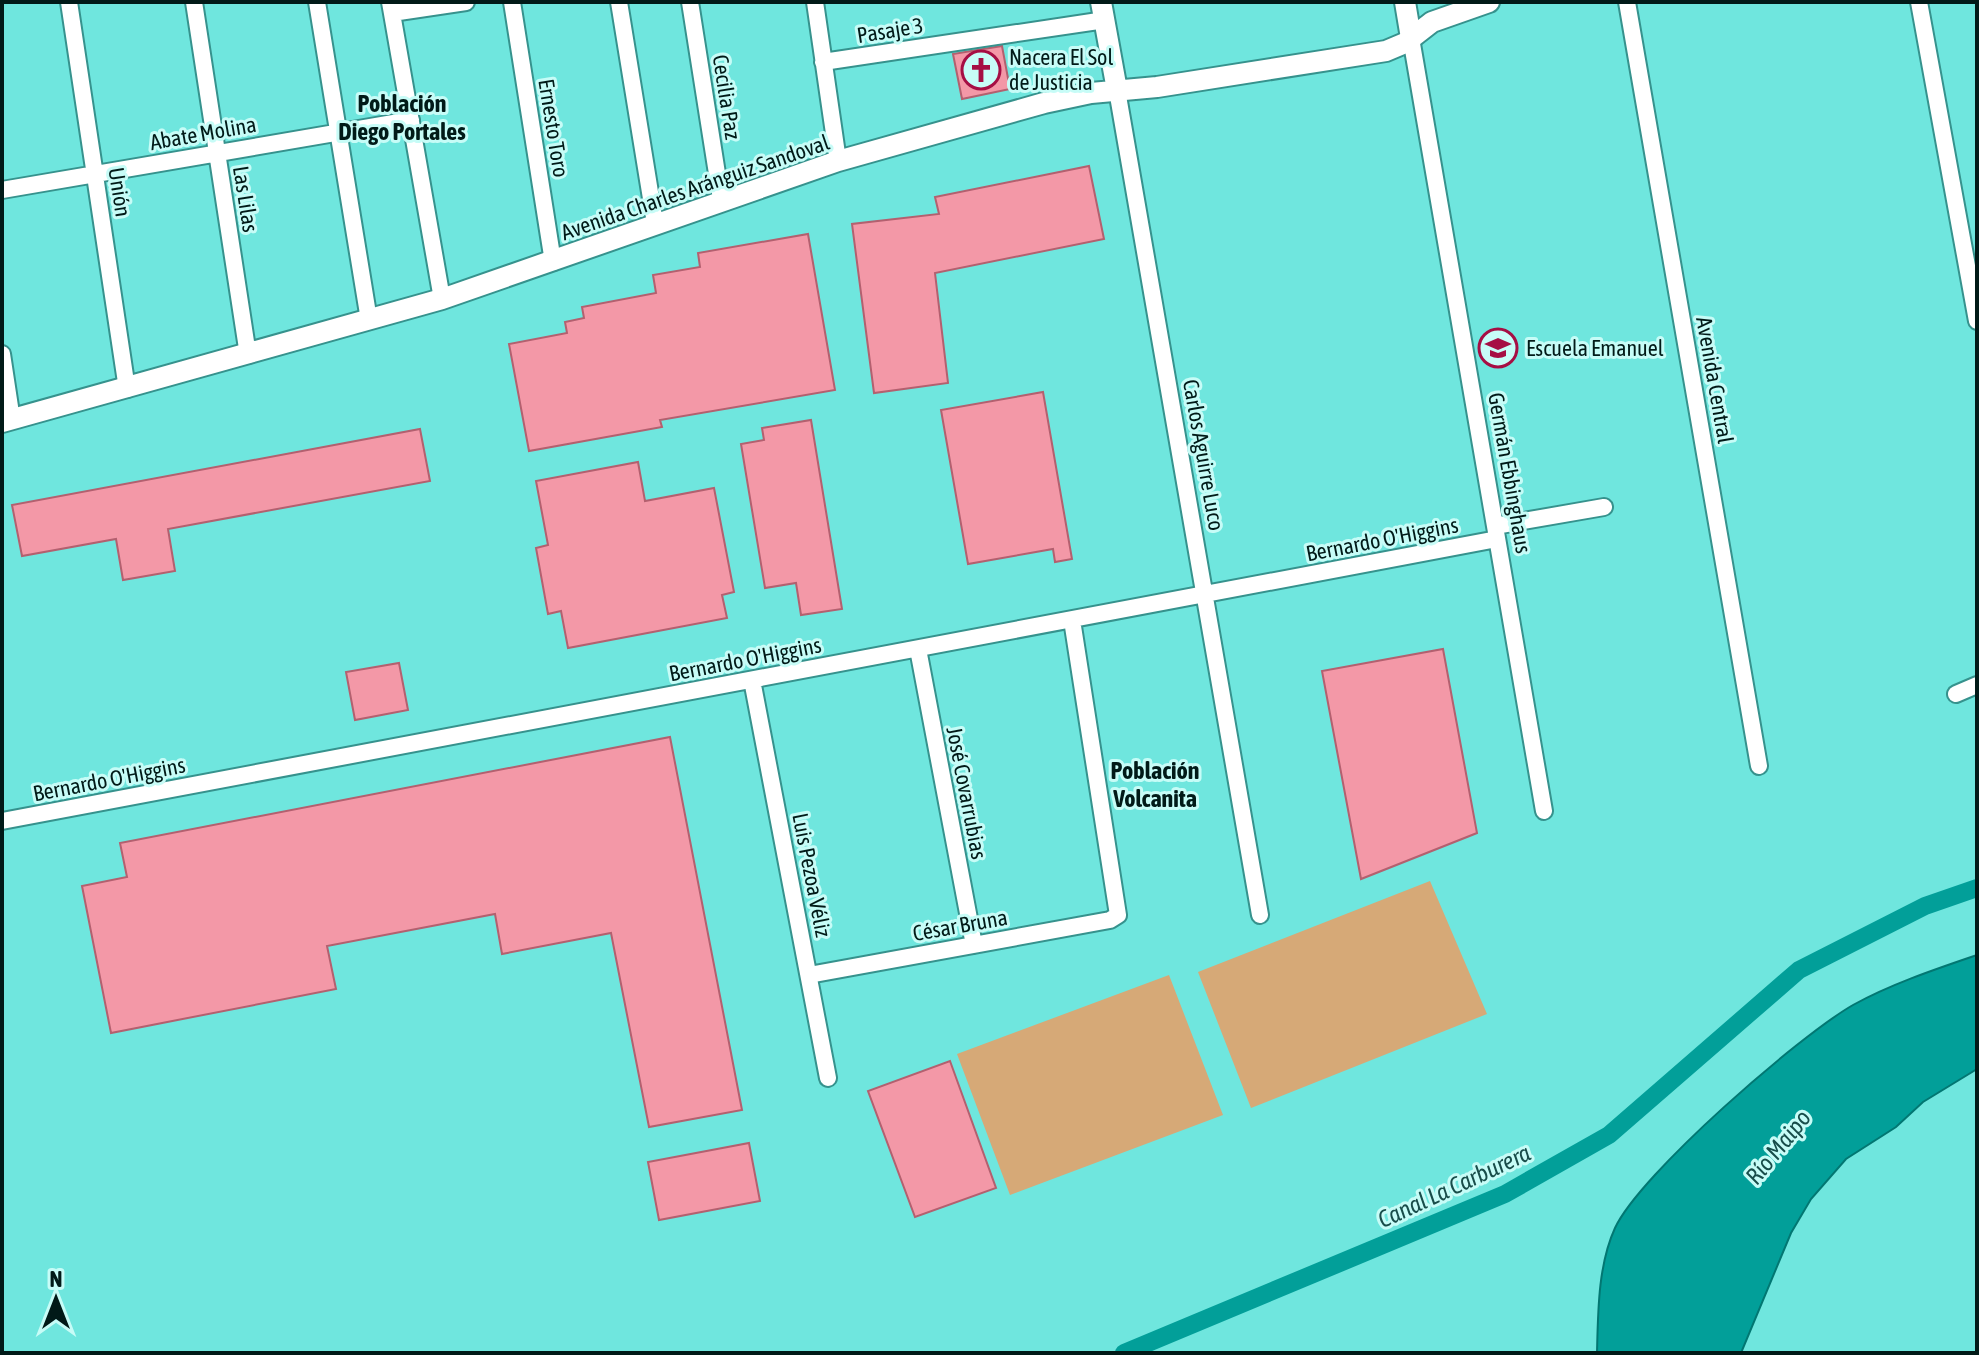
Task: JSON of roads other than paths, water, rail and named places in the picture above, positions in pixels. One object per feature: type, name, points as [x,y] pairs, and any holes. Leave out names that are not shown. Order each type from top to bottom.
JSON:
[{"type":"street","name":"Unión","points":[[69,2],[127,389]]},
{"type":"street","name":"Las Lilas","points":[[194,2],[248,355]]},
{"type":"street","points":[[317,2],[369,320]]},
{"type":"street","points":[[442,299],[391,8],[466,2]]},
{"type":"street","name":"Ernesto Toro","points":[[512,2],[553,262]]},
{"type":"street","points":[[619,2],[655,223]]},
{"type":"street","name":"Cecilia Paz","points":[[690,2],[721,199]]},
{"type":"street","points":[[815,2],[838,161]]},
{"type":"street","name":"Germán Ebbinghaus","points":[[1405,2],[1544,811]]},
{"type":"street","name":"Avenida Charles Aránguiz Sandoval","points":[[7,421],[442,299],[553,262],[721,199],[838,161],[1044,103],[1386,51],[1432,22],[1489,2]]},
{"type":"street","name":"Avenida Central","points":[[1627,2],[1759,766]]},
{"type":"street","points":[[1919,2],[1977,321]]},
{"type":"street","name":"Pasaje 3","points":[[823,62],[1103,11]]},
{"type":"street","name":"Carlos Aguirre Luco","points":[[1103,11],[1260,915]]},
{"type":"street","name":"Abate Molina","points":[[2,190],[411,120]]},
{"type":"street","points":[[2,354],[7,421]]},
{"type":"street","name":"Bernardo O'Higgins","points":[[2,821],[1204,595],[1604,507]]},
{"type":"street","name":"César Bruna","points":[[809,975],[1110,920],[1118,915],[1072,620]]},
{"type":"street","name":"José Covarrubias","points":[[918,649],[974,945]]},
{"type":"street","name":"Luis Pezoa Véliz","points":[[752,680],[828,1078]]},
{"type":"street","points":[[1956,694],[1977,685]]},
{"type":"water","name":"Río Maipo","points":[[1977,955],[1977,1069],[1923,1102],[1896,1127],[1846,1159],[1811,1199],[1791,1233],[1741,1353],[1597,1353],[1600,1289],[1609,1242],[1630,1204],[1655,1175],[1723,1108],[1828,1021],[1883,990]]},
{"type":"waterway","name":"Canal La Carburera","points":[[1124,1353],[1505,1194],[1609,1135],[1799,970],[1925,906],[1977,888]]},
{"type":"place","name":"Nacera El Sol de Justicia","points":[[981,70]]},
{"type":"place","name":"Escuela Emanuel","points":[[1498,348]]},
{"type":"district","name":"Población Diego Portales","points":[[402,117]]},
{"type":"district","name":"Población Volcanita","points":[[1155,784]]}]
